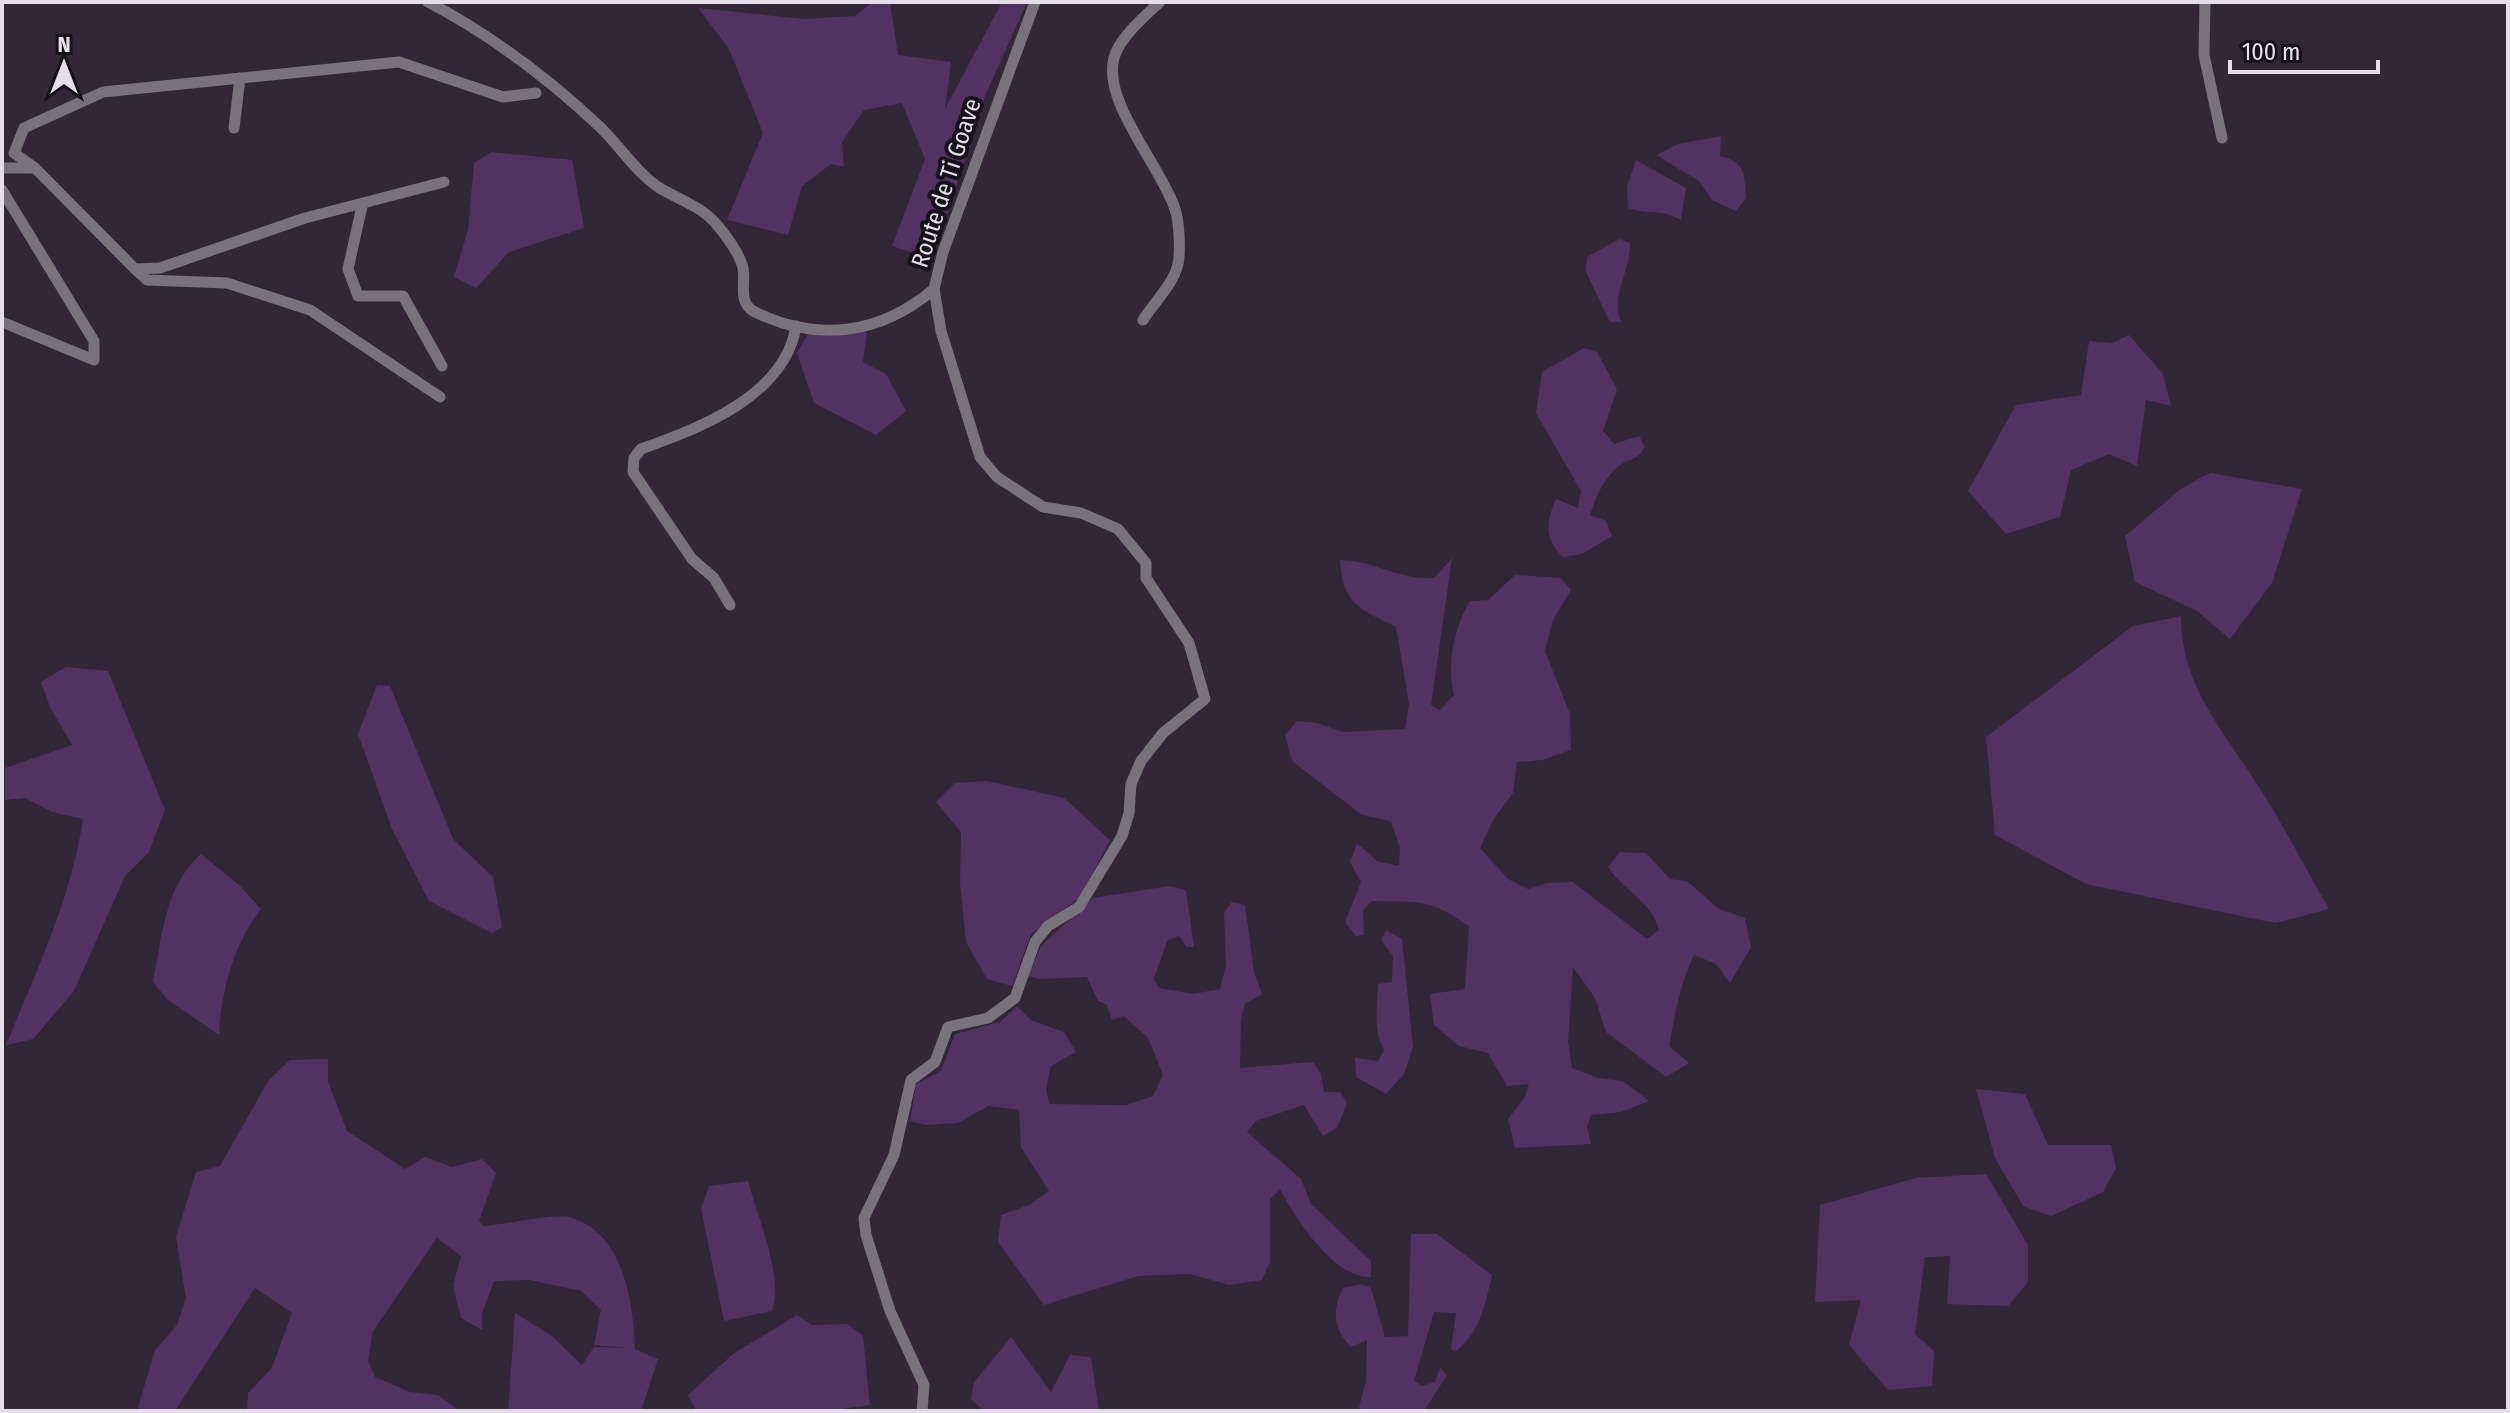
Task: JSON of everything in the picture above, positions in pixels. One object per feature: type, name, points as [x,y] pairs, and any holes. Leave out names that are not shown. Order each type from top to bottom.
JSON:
[{"type":"street","points":[[428,2],[558,89],[601,127],[657,186],[692,203],[717,224],[743,267],[745,302],[752,310],[796,326],[838,333],[859,330],[893,318],[934,289]]},
{"type":"street","name":"Route de Ti Goave","points":[[922,1411],[924,1385],[890,1311],[866,1235],[864,1218],[894,1155],[911,1080],[935,1062],[948,1027],[988,1018],[1015,998],[1035,942],[1048,926],[1079,907],[1122,836],[1129,813],[1131,784],[1141,761],[1163,733],[1205,699],[1189,643],[1146,578],[1146,563],[1118,529],[1081,513],[1043,507],[997,477],[980,457],[941,331],[934,289],[943,252],[1035,2]]},
{"type":"street","points":[[1143,320],[1174,275],[1179,258],[1176,210],[1117,99],[1112,75],[1114,57],[1120,47],[1160,2]]},
{"type":"street","points":[[2205,2],[2204,55],[2222,138]]},
{"type":"street","points":[[440,397],[310,310],[227,283],[147,280],[35,168],[14,153],[24,128],[103,92],[399,62],[503,97],[536,93]]},
{"type":"street","points":[[234,128],[240,78]]},
{"type":"street","points":[[2,168],[35,168]]},
{"type":"street","points":[[135,269],[160,268],[305,218],[362,206],[444,182]]},
{"type":"street","points":[[2,190],[94,341],[94,360],[2,322]]},
{"type":"street","points":[[362,206],[348,269],[358,296],[403,296],[442,366]]},
{"type":"street","points":[[730,605],[714,578],[692,559],[633,472],[634,458],[641,449],[742,404],[774,374],[787,356],[793,346],[796,326]]},
{"type":"shaded area","points":[[873,2],[890,2],[898,55],[951,62],[945,109],[1002,2],[1027,2],[985,96],[933,259],[892,246],[925,159],[902,103],[864,110],[842,142],[844,167],[831,164],[802,186],[788,235],[727,220],[763,133],[729,49],[698,8],[804,19],[855,16]]},
{"type":"shaded area","points":[[1721,136],[1720,156],[1735,162],[1744,176],[1746,198],[1736,211],[1712,200],[1699,181],[1656,155],[1678,144]]},
{"type":"shaded area","points":[[491,152],[572,160],[584,228],[509,252],[476,288],[454,277],[468,230],[474,163]]},
{"type":"shaded area","points":[[1636,160],[1686,188],[1681,220],[1628,208],[1627,186]]},
{"type":"shaded area","points":[[1619,239],[1630,243],[1629,253],[1619,293],[1621,322],[1610,322],[1586,272],[1587,257]]},
{"type":"shaded area","points":[[809,332],[867,332],[863,362],[886,374],[906,411],[876,435],[814,403],[797,353]]},
{"type":"shaded area","points":[[2129,335],[2163,374],[2171,406],[2146,400],[2137,466],[2109,454],[2071,470],[2060,517],[2006,534],[1968,491],[2016,405],[2081,395],[2089,341],[2112,343]]},
{"type":"shaded area","points":[[1584,348],[1597,352],[1617,389],[1603,431],[1614,444],[1639,436],[1645,447],[1637,457],[1620,465],[1609,475],[1592,508],[1590,515],[1606,521],[1612,536],[1582,554],[1563,557],[1550,537],[1550,515],[1556,499],[1578,508],[1581,491],[1536,413],[1542,372]]},
{"type":"shaded area","points":[[2210,473],[2302,489],[2272,583],[2230,639],[2197,611],[2135,582],[2125,536],[2182,488]]},
{"type":"shaded area","points":[[1452,558],[1431,705],[1440,710],[1454,695],[1451,671],[1453,646],[1470,601],[1488,600],[1515,575],[1561,578],[1571,590],[1553,620],[1545,651],[1570,714],[1571,750],[1542,760],[1517,762],[1513,793],[1493,820],[1480,848],[1508,879],[1528,889],[1548,883],[1573,882],[1647,939],[1659,930],[1655,920],[1608,867],[1620,852],[1646,853],[1670,879],[1687,881],[1719,909],[1745,918],[1751,947],[1730,983],[1716,964],[1694,955],[1682,988],[1669,1046],[1689,1063],[1666,1077],[1606,1032],[1595,998],[1573,967],[1568,1041],[1572,1068],[1598,1078],[1623,1081],[1649,1101],[1621,1112],[1591,1115],[1587,1127],[1591,1144],[1515,1148],[1508,1119],[1525,1097],[1529,1084],[1507,1086],[1488,1053],[1459,1046],[1434,1025],[1430,994],[1465,989],[1469,926],[1443,910],[1423,903],[1372,901],[1363,910],[1364,935],[1356,936],[1345,922],[1361,882],[1350,862],[1357,843],[1377,861],[1399,866],[1400,848],[1391,821],[1362,815],[1292,761],[1285,735],[1297,721],[1317,723],[1343,732],[1405,729],[1409,704],[1396,627],[1372,615],[1349,596],[1340,560],[1364,563],[1410,576],[1434,578]]},
{"type":"shaded area","points":[[2181,616],[2188,663],[2205,704],[2274,812],[2329,909],[2275,923],[2086,884],[1995,835],[1986,737],[2133,626]]},
{"type":"shaded area","points":[[66,667],[108,671],[165,810],[149,852],[125,876],[74,991],[33,1039],[6,1045],[62,906],[83,819],[52,812],[25,798],[5,800],[5,768],[72,745],[50,707],[41,682]]},
{"type":"shaded area","points":[[377,685],[390,686],[453,839],[493,877],[502,927],[492,933],[429,901],[392,829],[358,734]]},
{"type":"shaded area","points":[[987,781],[1064,798],[1110,840],[1081,896],[1031,934],[1012,986],[987,979],[966,942],[960,883],[961,832],[936,802],[955,783]]},
{"type":"shaded area","points":[[201,854],[240,886],[261,909],[236,953],[223,1002],[219,1035],[168,1000],[153,982],[172,896],[189,867]]},
{"type":"shaded area","points":[[1169,886],[1186,890],[1194,947],[1186,947],[1179,936],[1167,941],[1154,979],[1159,988],[1193,994],[1220,989],[1226,966],[1224,912],[1232,902],[1245,905],[1254,972],[1262,994],[1245,1004],[1241,1019],[1240,1068],[1313,1062],[1321,1074],[1324,1092],[1340,1092],[1347,1103],[1337,1128],[1323,1136],[1304,1105],[1256,1121],[1247,1132],[1301,1179],[1311,1204],[1371,1261],[1371,1277],[1357,1275],[1330,1258],[1295,1216],[1280,1189],[1270,1199],[1270,1262],[1262,1280],[1229,1285],[1190,1274],[1138,1276],[1044,1305],[998,1242],[1001,1215],[1029,1205],[1049,1191],[1021,1147],[1019,1110],[988,1106],[958,1123],[926,1125],[910,1121],[916,1084],[941,1071],[955,1034],[1000,1022],[1017,1006],[1031,1020],[1064,1032],[1076,1052],[1051,1066],[1046,1089],[1049,1104],[1126,1105],[1153,1096],[1163,1075],[1148,1038],[1124,1016],[1112,1020],[1107,1005],[1098,1001],[1087,977],[1040,979],[1028,976],[1041,946],[1093,898]]},
{"type":"shaded area","points":[[1386,930],[1402,939],[1413,1047],[1404,1074],[1386,1094],[1356,1077],[1355,1058],[1378,1061],[1384,1050],[1378,1034],[1377,1010],[1378,984],[1392,982],[1393,956],[1381,940]]},
{"type":"shaded area","points":[[328,1059],[328,1082],[347,1131],[405,1169],[425,1157],[452,1167],[482,1159],[496,1173],[479,1221],[483,1226],[563,1216],[588,1225],[603,1238],[614,1253],[628,1291],[635,1349],[658,1359],[641,1411],[508,1411],[515,1313],[552,1336],[582,1365],[594,1347],[627,1348],[594,1345],[601,1310],[581,1291],[530,1280],[494,1281],[482,1314],[482,1330],[461,1318],[453,1285],[461,1256],[437,1238],[373,1331],[368,1361],[375,1377],[410,1392],[438,1395],[460,1411],[247,1411],[248,1393],[272,1368],[292,1313],[255,1288],[175,1411],[137,1411],[155,1350],[177,1325],[186,1298],[176,1237],[196,1172],[220,1166],[268,1081],[290,1060]]},
{"type":"shaded area","points":[[1976,1089],[2025,1094],[2048,1145],[2111,1145],[2116,1168],[2103,1192],[2051,1216],[2023,1206],[1995,1158]]},
{"type":"shaded area","points":[[1986,1174],[2028,1245],[2028,1282],[2008,1306],[1947,1304],[1950,1256],[1925,1257],[1915,1334],[1934,1351],[1932,1386],[1888,1390],[1849,1345],[1861,1300],[1815,1302],[1820,1205],[1916,1178]]},
{"type":"shaded area","points":[[748,1181],[772,1265],[775,1298],[772,1311],[724,1321],[701,1209],[709,1186]]},
{"type":"shaded area","points":[[1411,1234],[1437,1234],[1492,1275],[1487,1297],[1476,1327],[1455,1352],[1451,1349],[1456,1313],[1434,1312],[1414,1381],[1422,1386],[1435,1382],[1440,1368],[1447,1375],[1424,1411],[1362,1411],[1359,1407],[1366,1381],[1367,1340],[1351,1347],[1345,1340],[1336,1319],[1337,1304],[1343,1288],[1361,1284],[1371,1288],[1385,1337],[1408,1336]]},
{"type":"shaded area","points":[[797,1315],[812,1325],[847,1324],[863,1336],[870,1405],[827,1411],[696,1411],[688,1395],[733,1354]]},
{"type":"shaded area","points":[[1011,1337],[1051,1392],[1070,1355],[1091,1357],[1099,1411],[984,1411],[971,1399],[974,1382]]}]
